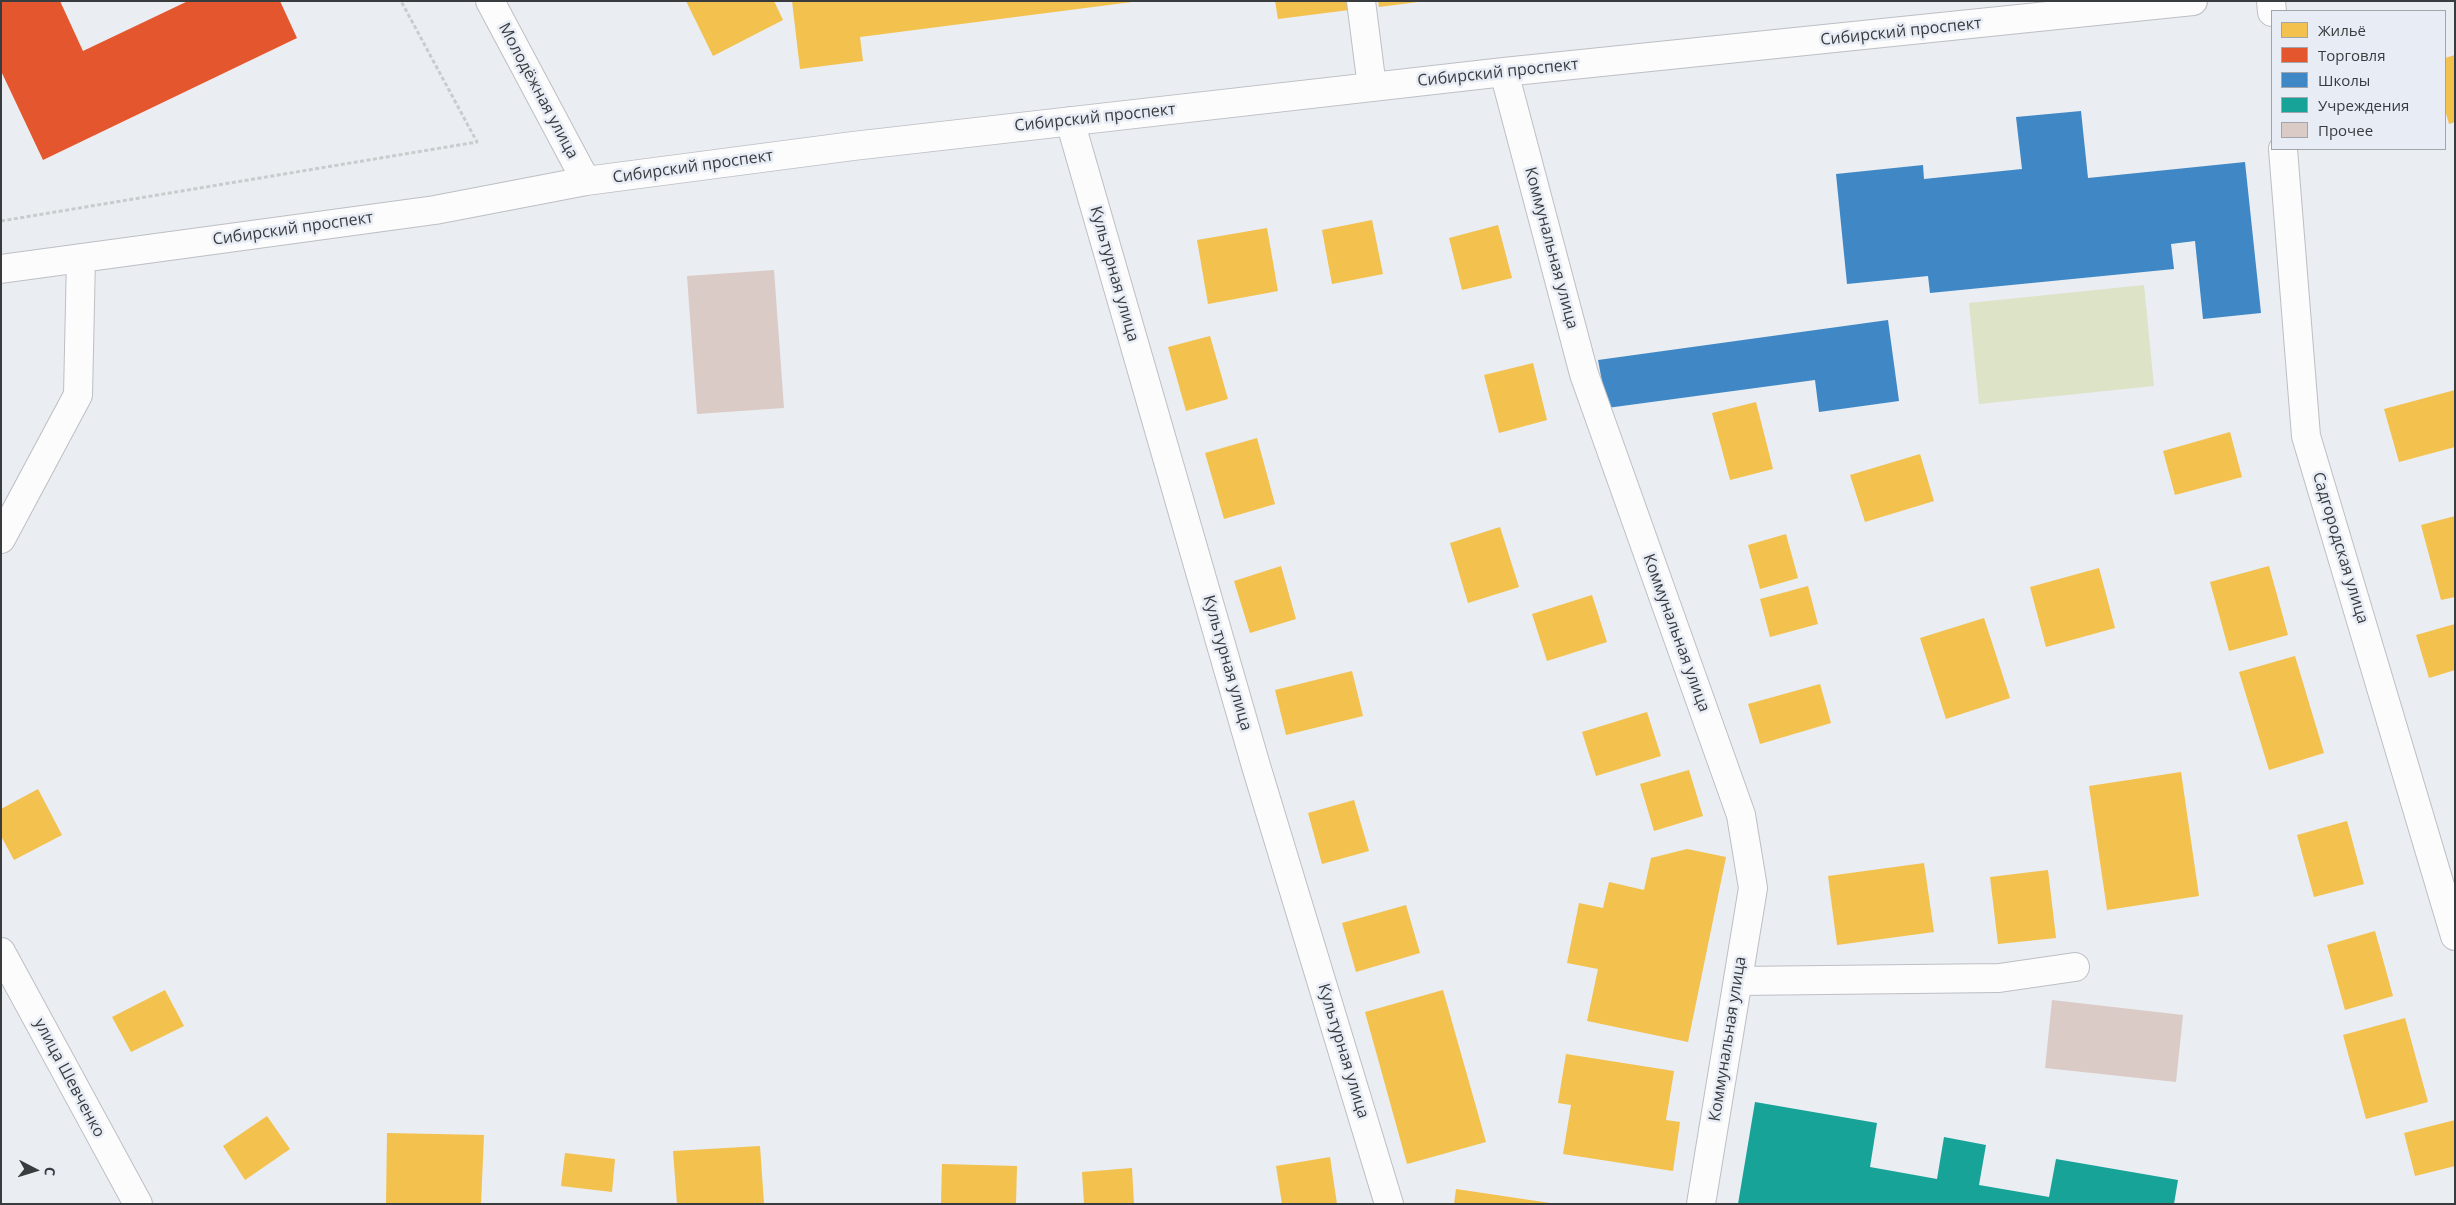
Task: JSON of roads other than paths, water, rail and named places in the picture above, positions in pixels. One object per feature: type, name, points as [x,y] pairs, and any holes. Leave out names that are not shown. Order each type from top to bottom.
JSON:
[{"type":"street","name":"Молодёжная улица","points":[[490,1],[586,181]]},
{"type":"street","points":[[1361,1],[1372,87]]},
{"type":"street","name":"Сибирский проспект","points":[[1,269],[435,210],[586,181],[853,146],[1504,72],[2194,1]]},
{"type":"street","name":"Коммунальная улица","points":[[1504,72],[1584,374],[1741,815],[1753,888],[1701,1204]]},
{"type":"street","name":"Культурная улица","points":[[1070,122],[1256,766],[1389,1204]]},
{"type":"street","name":"Садгородская улица","points":[[2283,150],[2306,436],[2455,936]]},
{"type":"street","points":[[1,540],[78,395],[81,258]]},
{"type":"street","name":"улица Шевченко","points":[[1,952],[138,1204]]},
{"type":"street","points":[[1738,981],[1999,978],[2075,967]]}]
